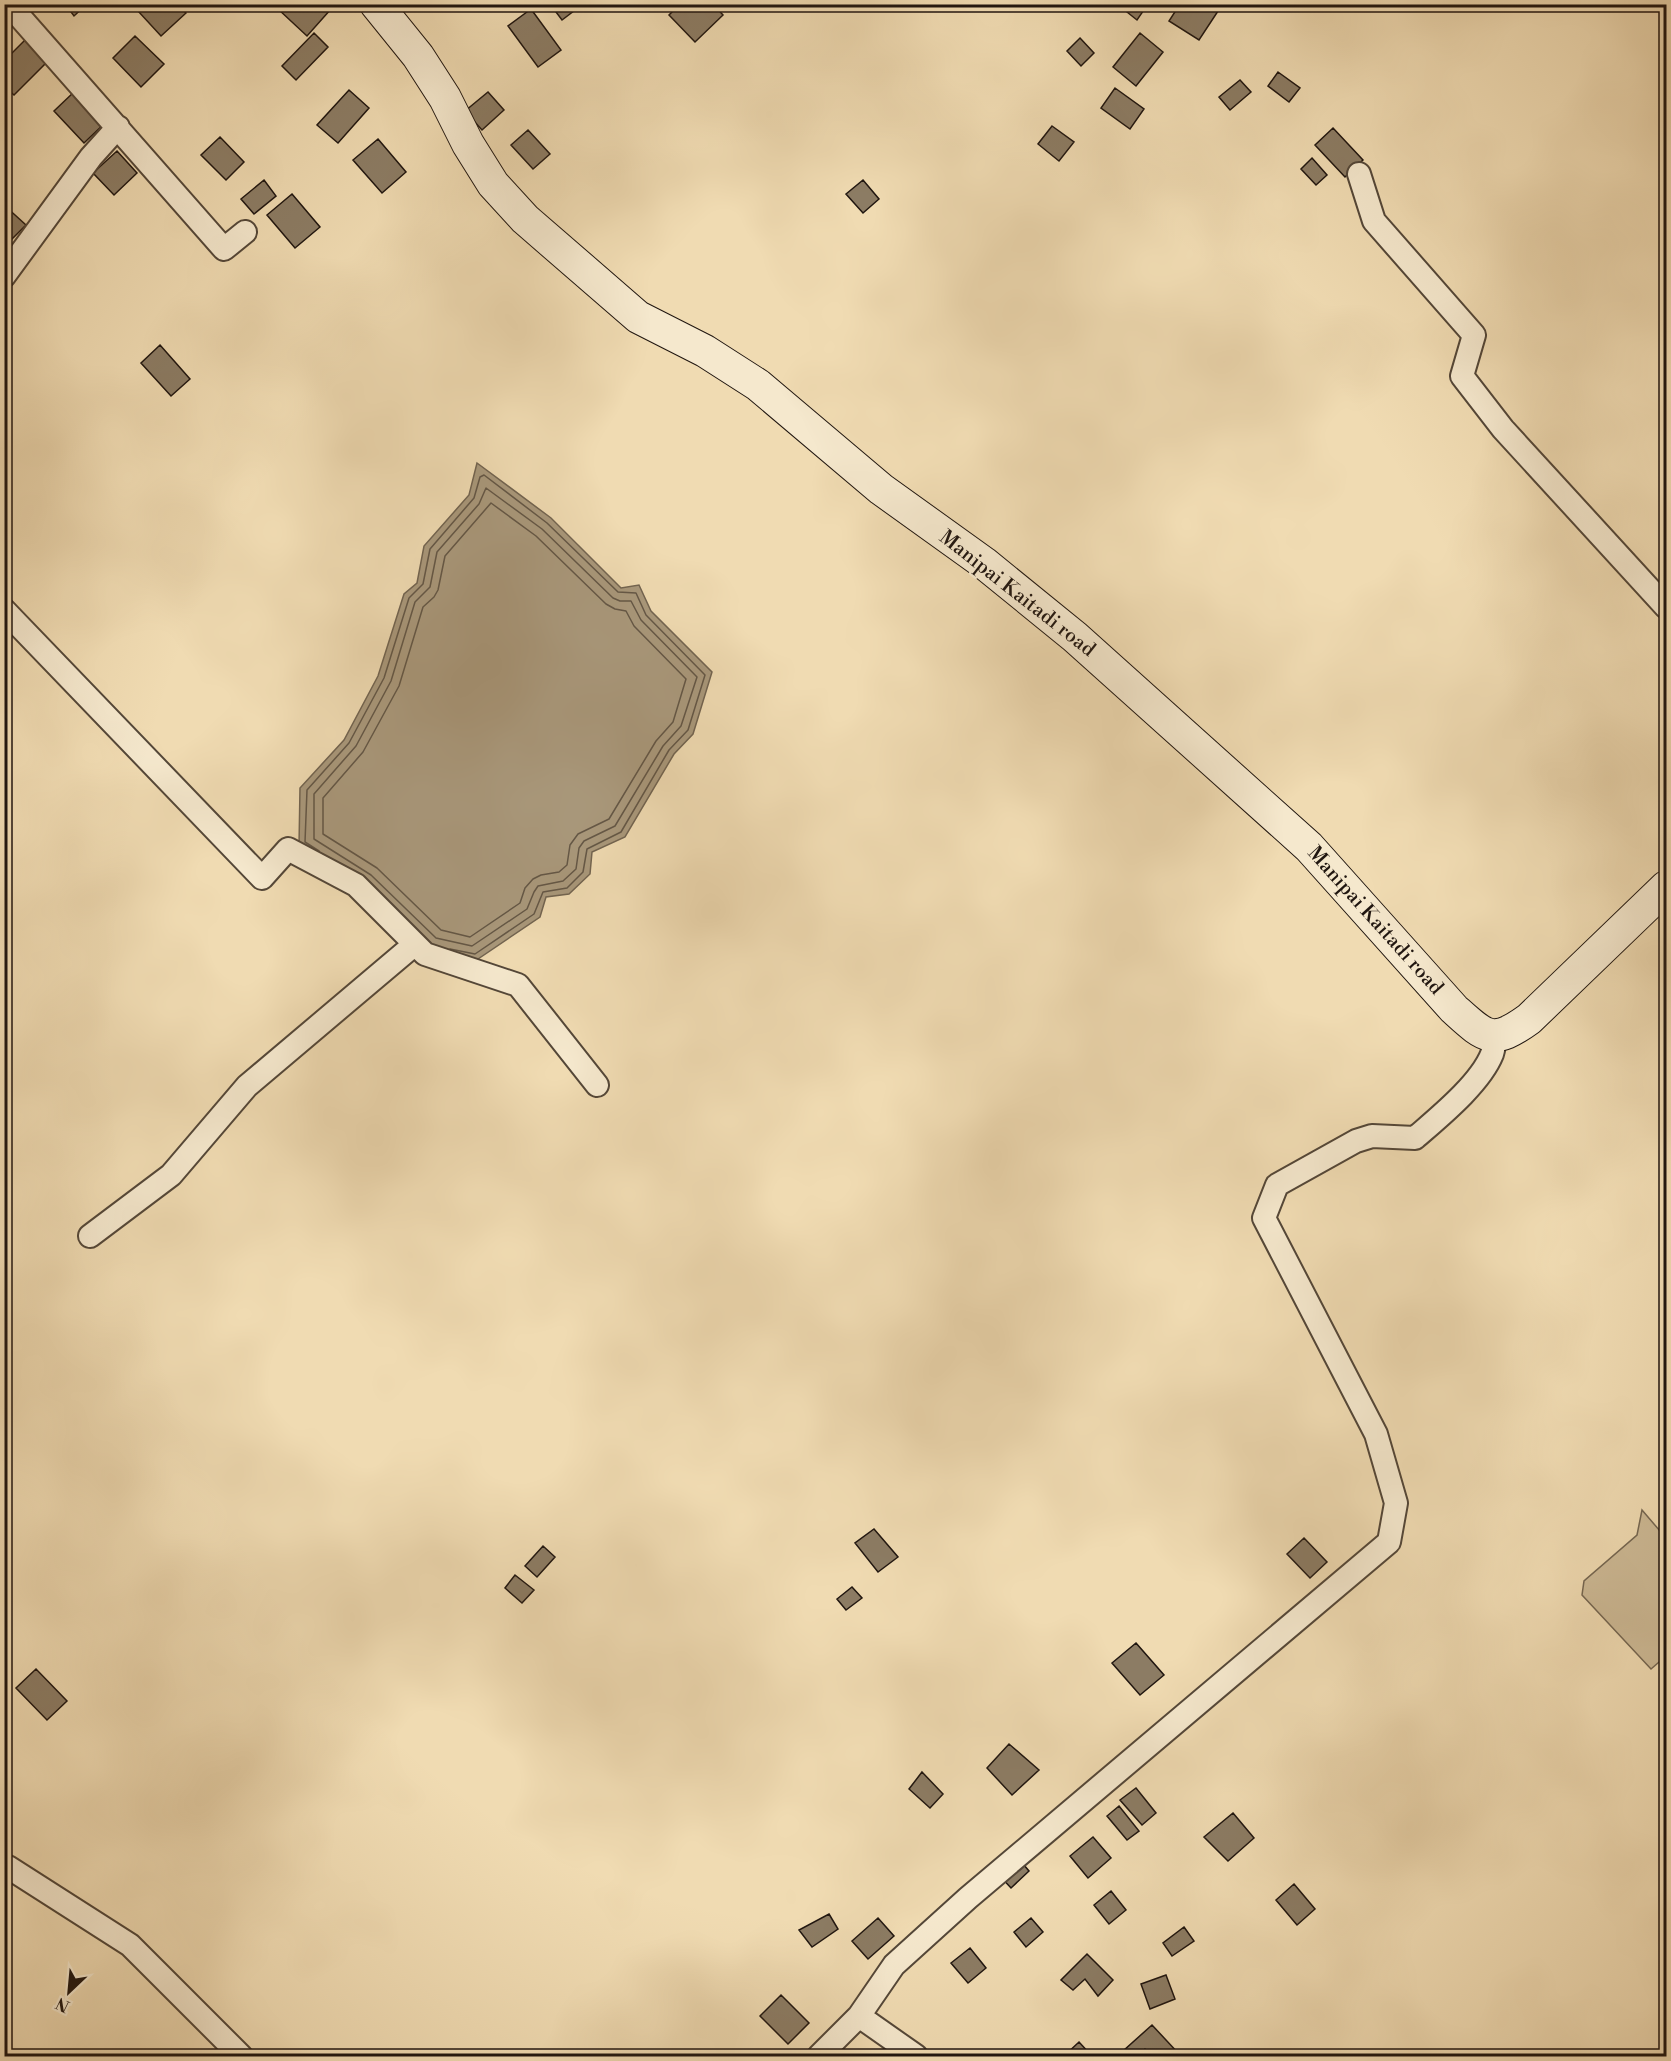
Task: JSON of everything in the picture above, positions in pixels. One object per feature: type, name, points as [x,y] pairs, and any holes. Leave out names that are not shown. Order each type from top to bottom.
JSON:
[{"type":"main road","name":"Manipai Kaitadi road","points":[[376,4],[418,56],[445,98],[468,144],[493,184],[525,219],[638,317],[705,351],[758,385],[881,489],[984,563],[1075,637],[1309,847],[1454,1009],[1476,1028],[1496,1035]]},
{"type":"main road","points":[[1496,1035],[1510,1032],[1529,1019],[1666,887]]},
{"type":"street","points":[[16,4],[12,8],[224,249],[245,232]]},
{"type":"street","points":[[4,276],[91,158],[118,127]]},
{"type":"street","points":[[1359,174],[1374,221],[1474,335],[1462,376],[1503,429],[1666,607]]},
{"type":"street","points":[[4,610],[262,878],[288,849],[356,885],[425,954],[518,985],[597,1085]]},
{"type":"street","points":[[90,1236],[171,1175],[247,1086],[416,944]]},
{"type":"street","points":[[819,2056],[859,2016],[894,1965],[968,1898],[1389,1542],[1396,1503],[1376,1434],[1264,1218],[1277,1185],[1356,1141],[1372,1136],[1415,1138],[1442,1114],[1480,1074],[1492,1054],[1496,1035]]},
{"type":"street","points":[[4,1871],[8,1867],[130,1945],[241,2056]]},
{"type":"street","points":[[859,2016],[916,2056]]},
{"type":"shaded area","points":[[1642,1510],[1666,1538],[1666,1656],[1651,1669],[1582,1595],[1584,1581],[1637,1535]]},
{"type":"water","points":[[477,463],[551,518],[621,588],[639,585],[651,611],[712,672],[693,734],[674,754],[625,837],[592,852],[590,874],[569,894],[546,897],[540,917],[475,961],[430,950],[299,846],[300,788],[344,740],[378,676],[404,594],[417,583],[424,546],[469,495]]},
{"type":"building","points":[[65,4],[87,4],[74,16]]},
{"type":"building","points":[[144,4],[178,4],[186,13],[161,36],[138,11]]},
{"type":"building","points":[[282,4],[326,4],[331,9],[307,36],[278,9]]},
{"type":"building","points":[[550,4],[583,4],[562,20]]},
{"type":"building","points":[[680,4],[713,4],[723,15],[695,42],[669,15]]},
{"type":"building","points":[[1117,4],[1148,4],[1137,20]]},
{"type":"building","points":[[1180,4],[1222,5],[1199,40],[1169,21]]},
{"type":"building","points":[[531,9],[561,50],[538,67],[508,26]]},
{"type":"building","points":[[314,33],[328,47],[296,80],[282,66]]},
{"type":"building","points":[[1140,33],[1163,52],[1136,86],[1113,67]]},
{"type":"building","points":[[135,36],[164,64],[141,87],[113,58]]},
{"type":"building","points":[[1080,38],[1094,53],[1081,66],[1067,51]]},
{"type":"building","points":[[26,39],[48,61],[14,95],[4,86],[4,61]]},
{"type":"building","points":[[1278,72],[1300,88],[1289,102],[1268,86]]},
{"type":"building","points":[[1240,80],[1251,92],[1230,110],[1219,97]]},
{"type":"building","points":[[1115,88],[1144,109],[1130,129],[1101,108]]},
{"type":"building","points":[[349,90],[369,108],[338,143],[317,125]]},
{"type":"building","points":[[75,91],[105,123],[84,143],[54,111]]},
{"type":"building","points":[[488,92],[504,110],[482,130],[465,111]]},
{"type":"building","points":[[1052,126],[1074,142],[1059,161],[1038,144]]},
{"type":"building","points":[[1333,128],[1363,160],[1345,177],[1315,145]]},
{"type":"building","points":[[528,130],[550,154],[533,169],[511,145]]},
{"type":"building","points":[[220,137],[244,162],[226,180],[201,155]]},
{"type":"building","points":[[378,139],[406,172],[382,193],[353,160]]},
{"type":"building","points":[[117,151],[137,173],[114,195],[93,173]]},
{"type":"building","points":[[1312,158],[1327,175],[1316,185],[1301,169]]},
{"type":"building","points":[[264,180],[276,196],[254,214],[241,199]]},
{"type":"building","points":[[863,180],[879,199],[863,213],[846,194]]},
{"type":"building","points":[[292,194],[320,227],[295,248],[267,215]]},
{"type":"building","points":[[4,205],[26,225],[4,247]]},
{"type":"building","points":[[160,345],[190,379],[171,396],[141,363]]},
{"type":"building","points":[[874,1529],[898,1557],[878,1572],[855,1543]]},
{"type":"building","points":[[1304,1538],[1327,1562],[1310,1578],[1287,1554]]},
{"type":"building","points":[[543,1546],[555,1557],[537,1577],[525,1566]]},
{"type":"building","points":[[515,1575],[534,1590],[522,1603],[505,1588]]},
{"type":"building","points":[[852,1587],[862,1598],[846,1610],[837,1599]]},
{"type":"building","points":[[1136,1643],[1164,1675],[1140,1695],[1112,1663]]},
{"type":"building","points":[[36,1669],[67,1701],[47,1720],[16,1688]]},
{"type":"building","points":[[1009,1744],[1039,1770],[1012,1795],[987,1768]]},
{"type":"building","points":[[922,1772],[943,1794],[930,1808],[909,1789]]},
{"type":"building","points":[[1136,1788],[1156,1813],[1142,1825],[1120,1800]]},
{"type":"building","points":[[1119,1806],[1139,1831],[1127,1840],[1107,1816]]},
{"type":"building","points":[[1233,1813],[1254,1838],[1228,1861],[1204,1837]]},
{"type":"building","points":[[1093,1837],[1111,1858],[1088,1878],[1070,1856]]},
{"type":"building","points":[[1018,1858],[1029,1871],[1011,1888],[999,1875]]},
{"type":"building","points":[[1294,1884],[1315,1909],[1297,1925],[1276,1900]]},
{"type":"building","points":[[1111,1891],[1126,1910],[1109,1924],[1094,1905]]},
{"type":"building","points":[[829,1914],[838,1929],[812,1947],[799,1930]]},
{"type":"building","points":[[878,1918],[894,1936],[868,1959],[852,1941]]},
{"type":"building","points":[[1031,1918],[1043,1932],[1026,1947],[1014,1932]]},
{"type":"building","points":[[1184,1927],[1194,1941],[1172,1956],[1163,1943]]},
{"type":"building","points":[[970,1948],[986,1968],[968,1983],[951,1963]]},
{"type":"building","points":[[1087,1954],[1113,1980],[1098,1996],[1085,1979],[1073,1990],[1061,1980]]},
{"type":"building","points":[[1166,1975],[1175,1999],[1150,2009],[1141,1984]]},
{"type":"building","points":[[781,1995],[809,2023],[788,2044],[760,2016]]},
{"type":"building","points":[[1152,2025],[1180,2055],[1150,2056],[1145,2049],[1136,2056],[1129,2056],[1123,2051]]},
{"type":"building","points":[[1079,2042],[1091,2055],[1064,2056]]}]
